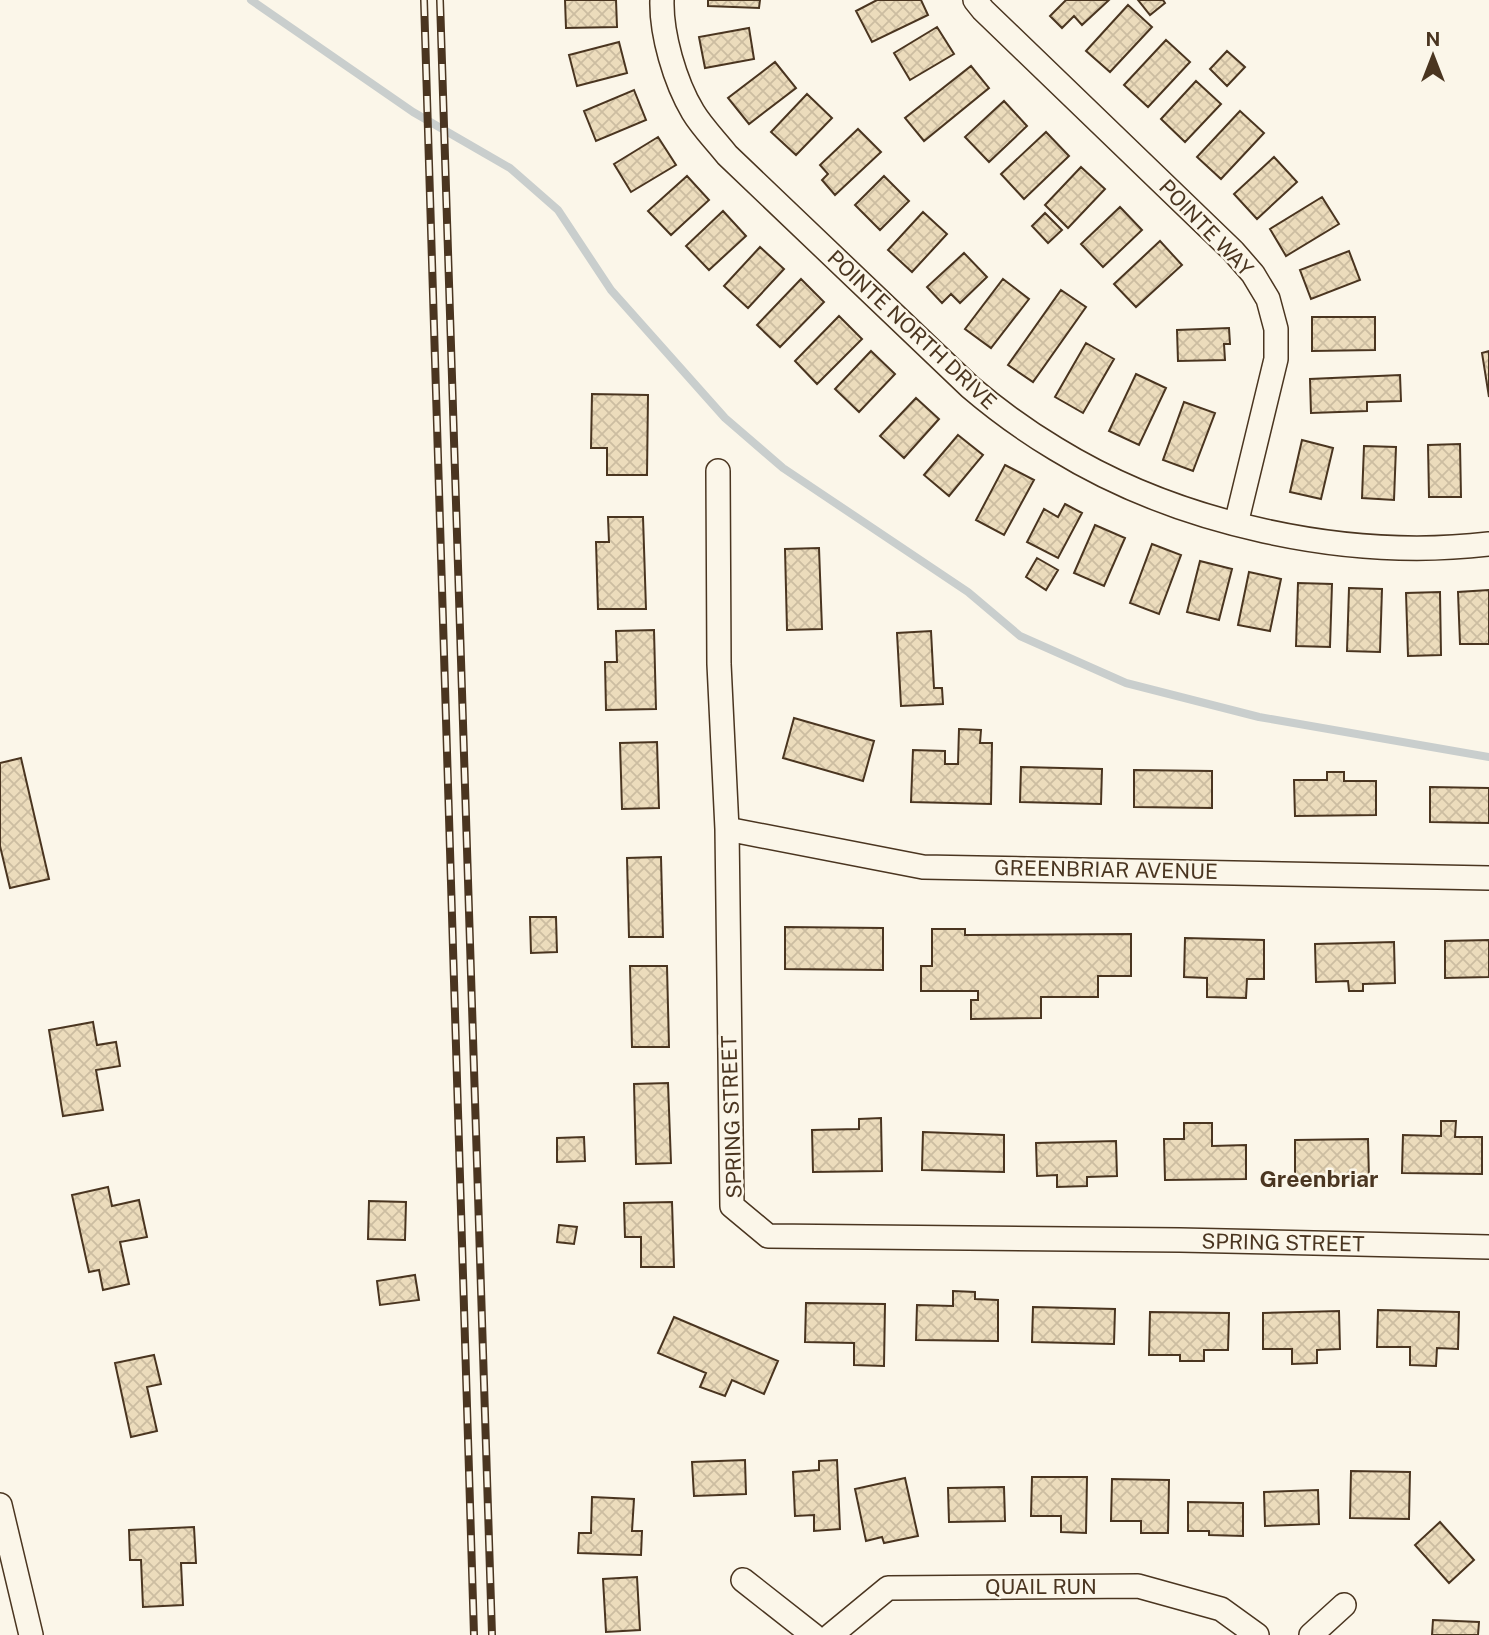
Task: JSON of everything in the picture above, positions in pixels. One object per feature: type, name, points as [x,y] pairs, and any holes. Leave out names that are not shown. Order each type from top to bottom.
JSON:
[{"type":"street","name":"POINTE NORTH DRIVE","points":[[662,0],[662,16],[673,67],[693,112],[727,155],[953,372],[998,411],[1056,450],[1105,475],[1200,514],[1282,534],[1383,547],[1489,544]]},
{"type":"street","name":"POINTE WAY","points":[[975,0],[1233,251],[1253,274],[1268,299],[1276,329],[1276,359],[1236,524]]},
{"type":"street","name":"SPRING STREET","points":[[718,471],[719,664],[727,830],[732,1206],[768,1236],[1180,1240],[1489,1247]]},
{"type":"street","name":"GREENBRIAR AVENUE","points":[[727,830],[923,867],[1489,878]]},
{"type":"street","points":[[0,1505],[9,1583],[31,1635]]},
{"type":"street","points":[[743,1580],[813,1635]]},
{"type":"street","name":"QUAIL RUN","points":[[831,1635],[888,1588],[1138,1586],[1221,1609],[1257,1635]]},
{"type":"street","points":[[1311,1635],[1344,1605]]},
{"type":"building","points":[[565,0],[616,0],[617,27],[566,28]]},
{"type":"building","points":[[708,0],[760,0],[759,8],[708,6]]},
{"type":"building","points":[[877,0],[921,0],[928,15],[872,42],[856,11]]},
{"type":"building","points":[[1066,0],[1109,0],[1082,25],[1074,16],[1062,28],[1050,16]]},
{"type":"building","points":[[1138,0],[1163,0],[1165,3],[1150,15]]},
{"type":"building","points":[[1128,5],[1152,27],[1110,72],[1086,51]]},
{"type":"building","points":[[937,27],[954,54],[910,80],[894,53]]},
{"type":"building","points":[[749,28],[754,59],[705,68],[699,37]]},
{"type":"building","points":[[1166,40],[1190,62],[1148,107],[1124,85]]},
{"type":"building","points":[[619,42],[627,73],[577,86],[569,55]]},
{"type":"building","points":[[1227,51],[1245,67],[1227,86],[1210,69]]},
{"type":"building","points":[[775,62],[796,88],[749,124],[728,98]]},
{"type":"building","points":[[971,66],[989,88],[924,141],[905,118]]},
{"type":"building","points":[[1196,81],[1221,104],[1185,142],[1161,119]]},
{"type":"building","points":[[634,90],[646,120],[596,141],[584,111]]},
{"type":"building","points":[[807,94],[832,118],[796,155],[771,132]]},
{"type":"building","points":[[1004,101],[1027,126],[989,162],[965,137]]},
{"type":"building","points":[[1240,111],[1264,133],[1221,179],[1197,157]]},
{"type":"building","points":[[858,129],[881,152],[835,195],[822,180],[828,174],[820,165]]},
{"type":"building","points":[[1046,132],[1069,156],[1024,199],[1001,174]]},
{"type":"building","points":[[658,137],[676,165],[631,192],[614,164]]},
{"type":"building","points":[[1274,157],[1297,182],[1257,219],[1234,194]]},
{"type":"building","points":[[1081,167],[1105,189],[1068,228],[1045,205]]},
{"type":"building","points":[[687,176],[709,200],[671,235],[648,211]]},
{"type":"building","points":[[884,176],[909,201],[880,230],[855,205]]},
{"type":"building","points":[[1322,197],[1339,224],[1286,256],[1270,229]]},
{"type":"building","points":[[1120,207],[1142,230],[1103,267],[1081,244]]},
{"type":"building","points":[[723,211],[746,236],[709,270],[686,246]]},
{"type":"building","points":[[923,212],[947,234],[912,272],[888,250]]},
{"type":"building","points":[[1045,213],[1062,230],[1048,243],[1032,226]]},
{"type":"building","points":[[1160,241],[1182,265],[1136,307],[1114,284]]},
{"type":"building","points":[[760,247],[784,269],[748,308],[724,286]]},
{"type":"building","points":[[1349,251],[1360,280],[1311,299],[1300,270]]},
{"type":"building","points":[[964,253],[987,277],[960,303],[951,294],[942,303],[927,287]]},
{"type":"building","points":[[801,279],[824,302],[780,347],[757,325]]},
{"type":"building","points":[[1003,279],[1029,299],[991,348],[965,329]]},
{"type":"building","points":[[1061,290],[1086,307],[1033,382],[1008,365]]},
{"type":"building","points":[[839,316],[862,339],[817,384],[795,361]]},
{"type":"building","points":[[1312,317],[1375,317],[1375,350],[1312,351]]},
{"type":"building","points":[[1229,328],[1230,344],[1224,344],[1225,360],[1178,361],[1177,330]]},
{"type":"building","points":[[1086,343],[1114,359],[1083,413],[1055,397]]},
{"type":"building","points":[[871,351],[895,374],[859,412],[835,389]]},
{"type":"building","points":[[1489,351],[1489,397],[1482,353]]},
{"type":"building","points":[[1136,374],[1166,388],[1139,445],[1109,431]]},
{"type":"building","points":[[1400,375],[1401,401],[1367,402],[1367,411],[1311,413],[1310,379]]},
{"type":"building","points":[[592,394],[648,395],[647,475],[607,475],[607,448],[591,448]]},
{"type":"building","points":[[916,398],[939,419],[904,458],[880,436]]},
{"type":"building","points":[[1184,402],[1215,413],[1193,471],[1163,460]]},
{"type":"building","points":[[958,435],[983,455],[949,496],[924,475]]},
{"type":"building","points":[[1302,440],[1333,448],[1321,499],[1290,492]]},
{"type":"building","points":[[1460,444],[1461,497],[1429,497],[1428,445]]},
{"type":"building","points":[[1364,446],[1396,447],[1394,500],[1362,498]]},
{"type":"building","points":[[1005,465],[1034,480],[1004,535],[976,520]]},
{"type":"building","points":[[1065,504],[1082,513],[1058,558],[1027,542],[1044,509],[1058,517]]},
{"type":"building","points":[[608,517],[643,517],[646,609],[598,609],[596,542],[609,542]]},
{"type":"building","points":[[1095,525],[1125,538],[1104,586],[1074,573]]},
{"type":"building","points":[[1152,544],[1181,555],[1159,614],[1130,603]]},
{"type":"building","points":[[819,548],[822,629],[787,630],[785,549]]},
{"type":"building","points":[[1037,558],[1058,570],[1046,590],[1026,577]]},
{"type":"building","points":[[1200,561],[1232,569],[1219,620],[1187,612]]},
{"type":"building","points":[[1249,572],[1281,579],[1270,631],[1238,625]]},
{"type":"building","points":[[1298,583],[1332,584],[1330,647],[1296,646]]},
{"type":"building","points":[[1349,588],[1382,589],[1380,652],[1347,651]]},
{"type":"building","points":[[1489,590],[1489,644],[1460,644],[1458,592]]},
{"type":"building","points":[[1440,592],[1441,655],[1408,656],[1406,593]]},
{"type":"building","points":[[654,630],[656,709],[606,710],[605,662],[617,662],[616,631]]},
{"type":"building","points":[[931,631],[934,688],[942,688],[943,704],[901,706],[897,633]]},
{"type":"building","points":[[794,718],[874,741],[863,781],[783,758]]},
{"type":"building","points":[[959,729],[981,730],[980,743],[992,743],[991,804],[911,802],[913,750],[945,751],[945,764],[958,764]]},
{"type":"building","points":[[657,742],[659,808],[622,809],[620,743]]},
{"type":"building","points":[[21,758],[49,879],[10,888],[0,846],[0,763]]},
{"type":"building","points":[[1021,767],[1102,769],[1101,804],[1020,802]]},
{"type":"building","points":[[1134,770],[1212,771],[1212,808],[1134,807]]},
{"type":"building","points":[[1327,772],[1344,772],[1344,781],[1376,781],[1376,815],[1295,816],[1294,780],[1327,780]]},
{"type":"building","points":[[1430,787],[1489,788],[1489,823],[1430,822]]},
{"type":"building","points":[[661,857],[663,937],[629,937],[627,858]]},
{"type":"building","points":[[530,917],[556,917],[557,952],[531,953]]},
{"type":"building","points":[[785,927],[883,928],[883,970],[785,969]]},
{"type":"building","points":[[932,929],[965,929],[965,935],[1131,934],[1131,976],[1098,976],[1098,997],[1041,997],[1041,1018],[971,1019],[971,1000],[978,1000],[978,991],[921,991],[921,966],[932,966]]},
{"type":"building","points":[[1185,938],[1264,940],[1264,979],[1247,979],[1246,998],[1207,997],[1207,978],[1184,977]]},
{"type":"building","points":[[1489,940],[1489,977],[1445,978],[1445,941]]},
{"type":"building","points":[[1394,942],[1395,983],[1363,984],[1363,991],[1349,991],[1348,981],[1316,982],[1315,944]]},
{"type":"building","points":[[630,966],[667,966],[669,1047],[632,1047]]},
{"type":"building","points":[[93,1022],[97,1045],[116,1042],[120,1066],[96,1070],[103,1110],[63,1116],[49,1030]]},
{"type":"building","points":[[668,1083],[671,1163],[636,1164],[634,1084]]},
{"type":"building","points":[[881,1118],[882,1171],[813,1172],[812,1130],[859,1129],[859,1119]]},
{"type":"building","points":[[1441,1121],[1456,1121],[1455,1137],[1482,1137],[1482,1174],[1402,1173],[1403,1135],[1441,1136]]},
{"type":"building","points":[[1184,1123],[1212,1123],[1212,1146],[1246,1145],[1246,1179],[1165,1180],[1164,1139],[1184,1139]]},
{"type":"building","points":[[923,1132],[1004,1135],[1004,1172],[922,1170]]},
{"type":"building","points":[[584,1137],[585,1161],[557,1162],[557,1138]]},
{"type":"building","points":[[1368,1139],[1369,1179],[1295,1180],[1295,1140]]},
{"type":"building","points":[[1116,1141],[1117,1176],[1087,1177],[1087,1186],[1057,1187],[1057,1175],[1037,1176],[1036,1143]]},
{"type":"building","points":[[108,1187],[112,1206],[139,1200],[147,1237],[120,1242],[129,1284],[103,1290],[99,1270],[89,1272],[72,1195]]},
{"type":"building","points":[[369,1201],[406,1202],[405,1240],[368,1239]]},
{"type":"building","points":[[672,1202],[674,1267],[641,1267],[641,1237],[625,1237],[624,1203]]},
{"type":"building","points":[[559,1225],[577,1227],[574,1244],[557,1242]]},
{"type":"building","points":[[415,1275],[419,1300],[380,1305],[377,1281]]},
{"type":"building","points":[[953,1291],[975,1292],[975,1299],[998,1300],[998,1341],[916,1340],[917,1305],[953,1306]]},
{"type":"building","points":[[806,1303],[885,1304],[884,1366],[854,1365],[854,1343],[805,1342]]},
{"type":"building","points":[[1033,1307],[1115,1309],[1114,1344],[1032,1342]]},
{"type":"building","points":[[1378,1310],[1459,1312],[1458,1349],[1437,1348],[1436,1366],[1410,1365],[1410,1347],[1377,1347]]},
{"type":"building","points":[[1339,1311],[1340,1349],[1317,1350],[1317,1363],[1292,1364],[1292,1349],[1263,1349],[1263,1313]]},
{"type":"building","points":[[1150,1312],[1229,1313],[1228,1350],[1204,1350],[1204,1361],[1180,1361],[1180,1355],[1149,1355]]},
{"type":"building","points":[[674,1317],[778,1361],[764,1394],[732,1380],[725,1396],[700,1387],[706,1373],[658,1353]]},
{"type":"building","points":[[154,1355],[161,1384],[147,1387],[157,1431],[131,1437],[115,1363]]},
{"type":"building","points":[[745,1460],[746,1494],[694,1496],[692,1462]]},
{"type":"building","points":[[837,1460],[840,1529],[814,1531],[814,1515],[795,1516],[793,1472],[819,1470],[819,1461]]},
{"type":"building","points":[[1351,1471],[1410,1472],[1409,1519],[1350,1518]]},
{"type":"building","points":[[1032,1477],[1087,1477],[1086,1533],[1061,1532],[1061,1516],[1031,1516]]},
{"type":"building","points":[[905,1478],[918,1536],[884,1543],[882,1537],[866,1541],[855,1489]]},
{"type":"building","points":[[1112,1479],[1169,1480],[1168,1533],[1141,1533],[1141,1521],[1111,1521]]},
{"type":"building","points":[[1004,1487],[1005,1521],[949,1522],[948,1488]]},
{"type":"building","points":[[1318,1490],[1319,1524],[1265,1526],[1264,1492]]},
{"type":"building","points":[[592,1497],[634,1499],[632,1531],[642,1531],[641,1555],[578,1553],[579,1533],[591,1533]]},
{"type":"building","points":[[1188,1502],[1243,1503],[1243,1536],[1188,1531]]},
{"type":"building","points":[[1440,1522],[1474,1560],[1449,1583],[1415,1545]]},
{"type":"building","points":[[194,1527],[196,1563],[181,1563],[183,1605],[143,1607],[141,1560],[130,1560],[129,1530]]},
{"type":"building","points":[[637,1577],[640,1630],[606,1632],[603,1579]]},
{"type":"building","points":[[1433,1620],[1479,1622],[1478,1635],[1432,1635]]},
{"type":"waterway","points":[[251,0],[413,112],[510,168],[558,210],[611,290],[725,418],[783,468],[968,592],[1020,636],[1126,683],[1259,717],[1489,757]]},
{"type":"railway","points":[[424,0],[474,1635]]},
{"type":"railway","points":[[440,0],[492,1635]]},
{"type":"district","name":"Greenbriar","points":[[1319,1179]]}]
